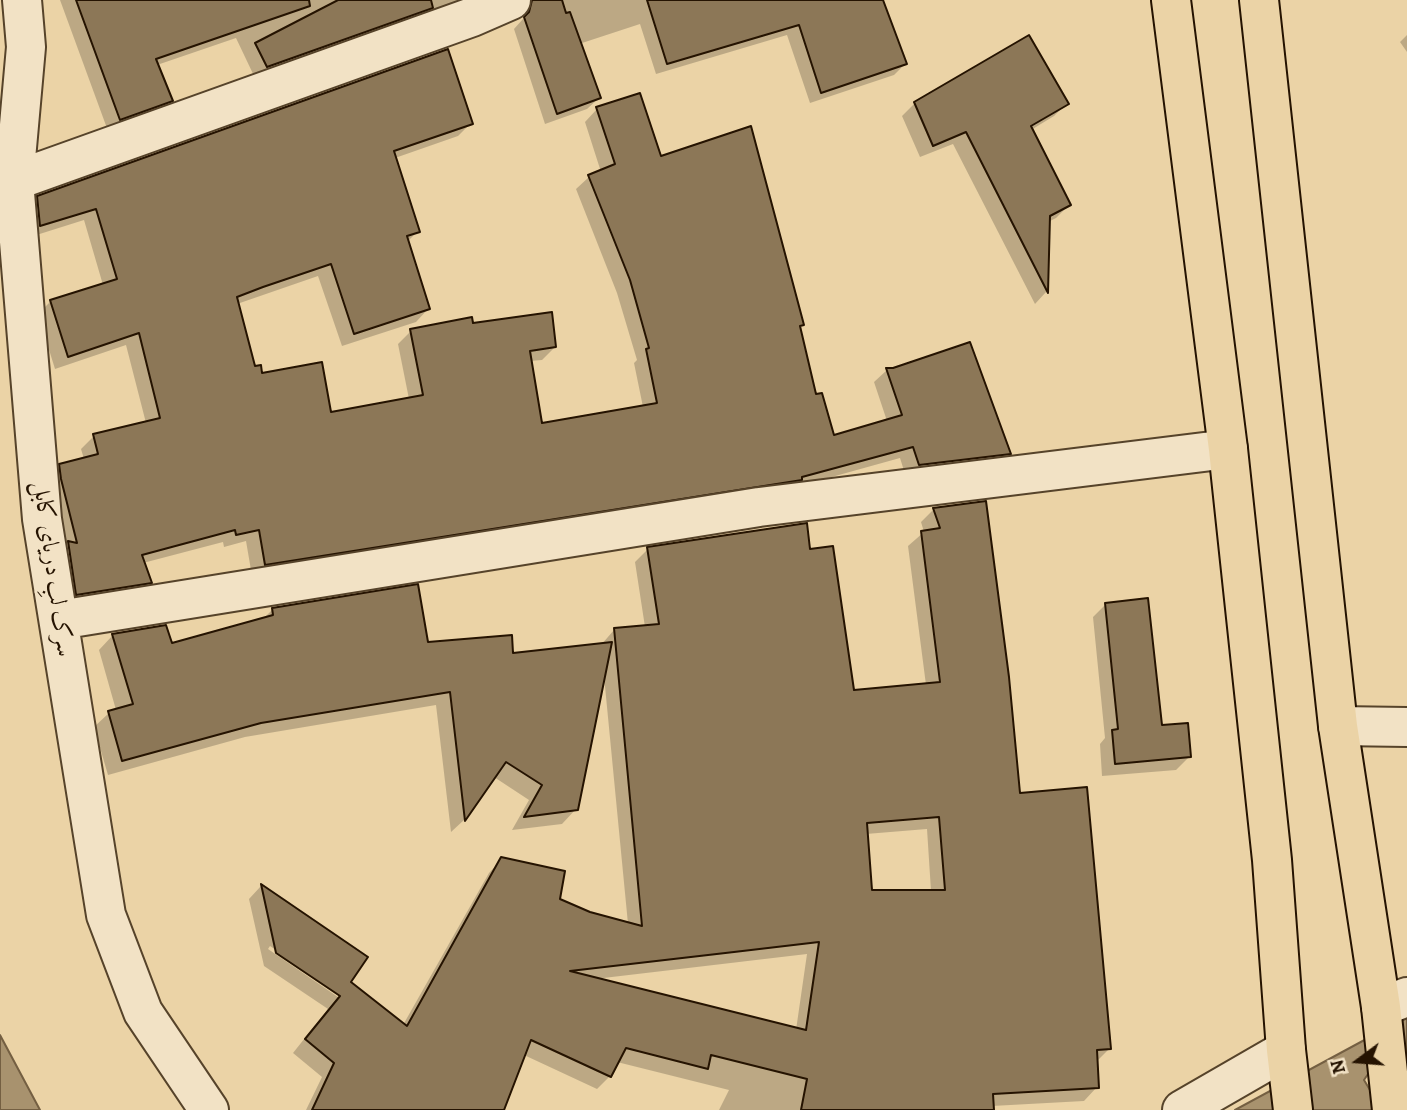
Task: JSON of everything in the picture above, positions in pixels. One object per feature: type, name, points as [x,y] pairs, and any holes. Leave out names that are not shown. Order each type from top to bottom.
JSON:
[{"type":"main road","points":[[1171,0],[1228,449],[1272,860],[1293,1110]]},
{"type":"main road","points":[[1259,0],[1338,726],[1390,1008],[1391,1110]]},
{"type":"street","name":"سرک لبِ دریای کابل","points":[[22,0],[26,47],[14,181],[42,519],[106,915],[143,1012],[209,1110]]},
{"type":"street","points":[[14,181],[466,8],[511,0]]},
{"type":"street","points":[[58,621],[759,507],[1228,449]]},
{"type":"street","points":[[1338,726],[1407,727]]},
{"type":"street","points":[[1182,1110],[1287,1056]]},
{"type":"shaded area","points":[[1407,1017],[1407,1052],[1370,1071],[1364,1080],[1370,1090],[1407,1110],[1235,1110]]},
{"type":"shaded area","points":[[0,1035],[40,1110],[0,1110]]},
{"type":"building","points":[[76,0],[309,0],[310,6],[156,59],[173,101],[120,120]]},
{"type":"building","points":[[338,0],[431,0],[433,8],[267,67],[255,43]]},
{"type":"building","points":[[532,0],[562,0],[566,13],[570,12],[601,98],[557,114],[524,17],[529,12]]},
{"type":"building","points":[[647,0],[883,0],[907,64],[821,93],[799,25],[667,64]]},
{"type":"building","points":[[1029,35],[1069,104],[1031,126],[1071,205],[1050,216],[1048,293],[966,132],[933,146],[914,102]]},
{"type":"building","points":[[448,49],[473,124],[394,151],[420,232],[407,236],[430,309],[354,334],[331,264],[263,287],[237,297],[255,366],[261,365],[262,373],[322,362],[331,412],[423,395],[410,329],[472,317],[473,323],[552,312],[556,347],[530,351],[542,423],[657,403],[646,349],[649,348],[630,280],[588,175],[615,164],[596,107],[640,93],[661,156],[751,126],[804,325],[800,326],[816,394],[822,393],[834,435],[902,415],[886,368],[970,342],[1011,454],[919,465],[913,447],[802,477],[802,480],[265,565],[259,530],[236,535],[235,530],[142,555],[152,583],[76,595],[68,541],[77,543],[59,464],[98,454],[93,434],[160,418],[139,333],[68,357],[50,300],[117,279],[96,209],[40,226],[37,196]]},
{"type":"building","points":[[986,501],[1009,677],[1020,793],[1087,787],[1111,1049],[1097,1050],[1099,1088],[993,1094],[994,1110],[801,1110],[807,1079],[711,1055],[708,1069],[626,1048],[611,1077],[531,1040],[504,1110],[312,1110],[334,1063],[305,1039],[340,996],[276,953],[261,884],[368,957],[351,982],[407,1026],[501,857],[565,871],[560,899],[590,912],[642,926],[614,628],[659,624],[647,547],[807,523],[810,549],[833,546],[854,690],[940,682],[921,531],[940,528],[933,508]],"holes":[[[939,817],[945,890],[872,890],[867,823]],[[819,942],[806,1030],[570,971],[734,952]]]},
{"type":"building","points":[[418,584],[428,642],[512,635],[513,653],[612,642],[578,810],[524,817],[542,785],[506,762],[465,821],[450,692],[261,723],[122,761],[108,711],[133,704],[112,634],[166,625],[172,643],[273,615],[272,608]]},
{"type":"building","points":[[1148,598],[1162,725],[1188,723],[1191,757],[1115,764],[1112,730],[1118,729],[1105,603]]}]
